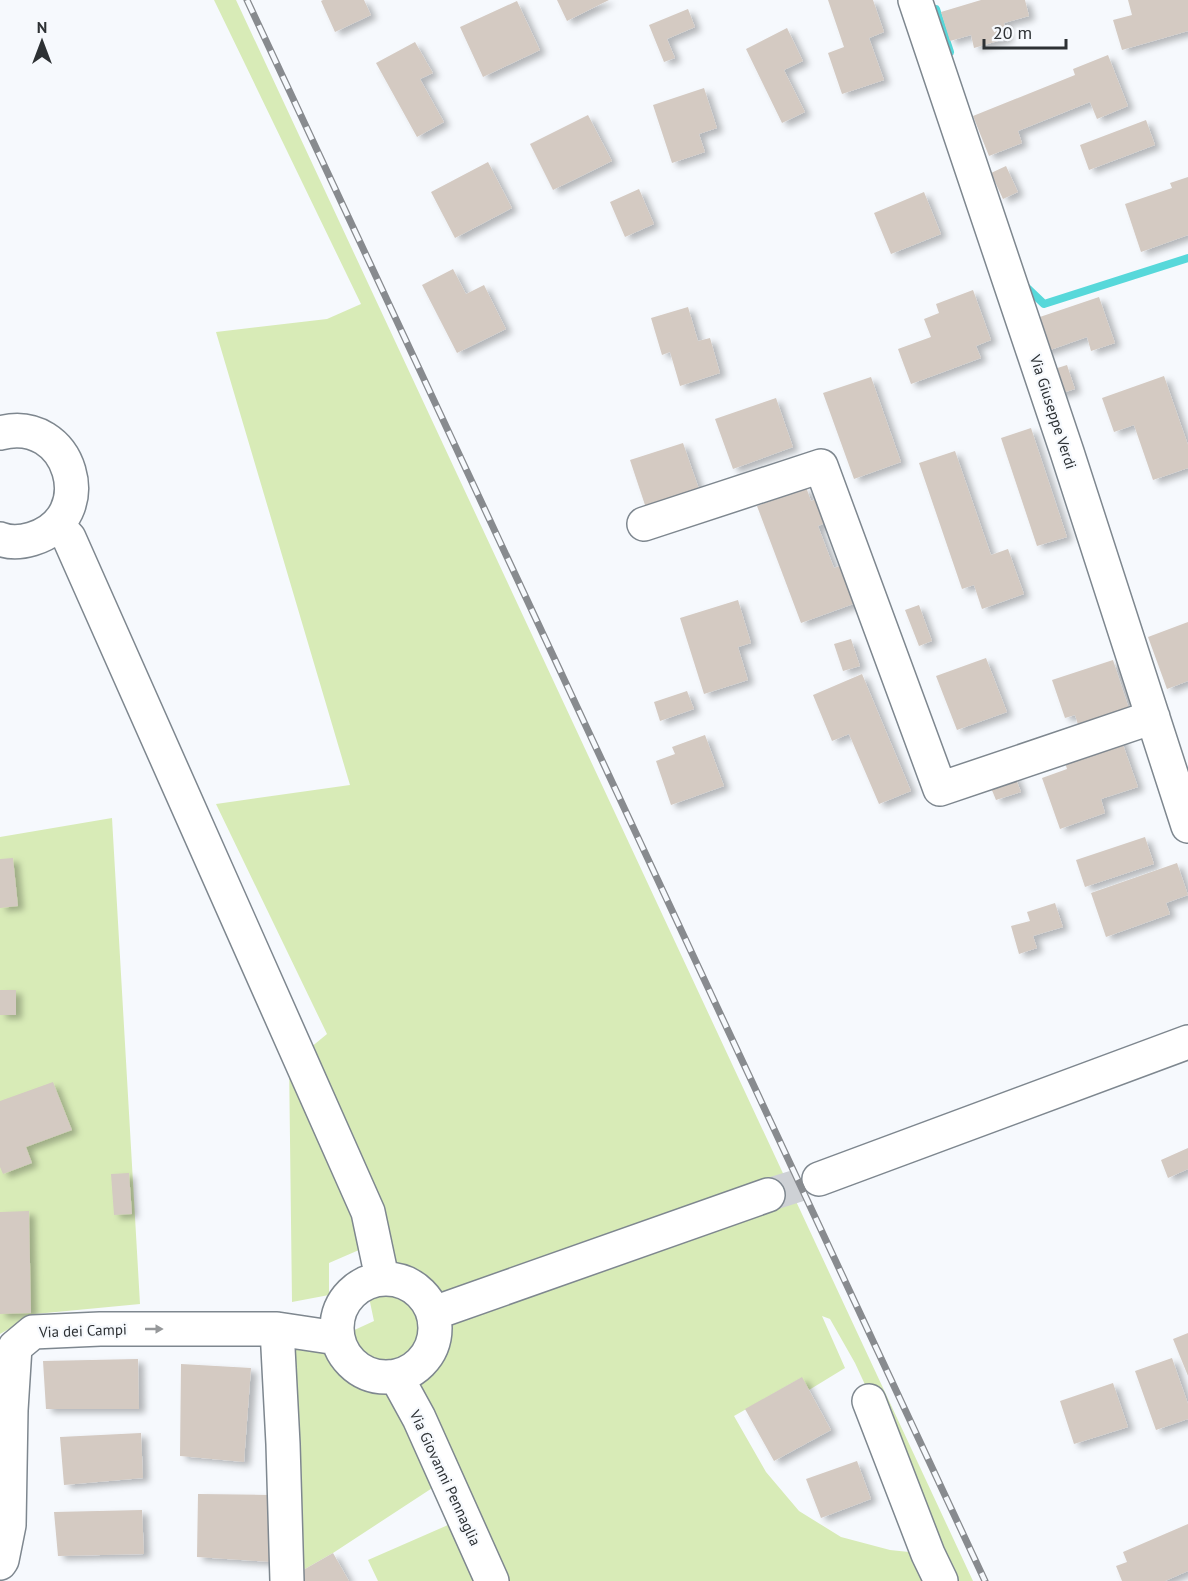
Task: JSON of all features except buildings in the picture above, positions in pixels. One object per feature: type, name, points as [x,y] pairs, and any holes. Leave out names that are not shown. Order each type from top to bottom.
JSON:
[{"type":"street","name":"Via Giuseppe Verdi","points":[[915,0],[1067,452],[1188,826]]},
{"type":"street","points":[[0,433],[20,430],[38,434],[53,444],[64,458],[71,475],[72,492],[67,510],[57,525],[42,536],[23,542],[0,539]]},
{"type":"street","points":[[644,524],[821,466],[940,789],[1153,717]]},
{"type":"street","points":[[57,525],[69,538],[368,1212],[382,1278]]},
{"type":"street","points":[[819,1179],[1188,1042]]},
{"type":"street","points":[[434,1313],[762,1196]]},
{"type":"street","points":[[382,1278],[399,1279],[414,1286],[426,1298],[434,1313],[436,1330],[429,1353],[412,1371],[396,1377],[381,1377],[366,1373],[353,1365],[343,1352],[338,1338],[337,1321],[342,1305],[352,1292],[366,1283],[382,1278]]},
{"type":"street","name":"Via dei Campi","points":[[0,1563],[9,1525],[10,1410],[15,1347],[33,1332],[100,1329],[277,1329],[338,1338]]},
{"type":"street","points":[[277,1329],[287,1581]]},
{"type":"street","name":"Via Giovanni Pennaglia","points":[[396,1377],[419,1418],[492,1581]]},
{"type":"street","points":[[869,1401],[928,1554],[941,1581]]},
{"type":"green space","points":[[214,0],[236,0],[973,1581],[956,1581],[855,1363],[830,1319],[822,1316],[845,1368],[809,1390],[801,1378],[734,1416],[766,1472],[799,1511],[841,1537],[890,1550],[928,1554],[941,1581],[378,1581],[368,1560],[464,1518],[446,1479],[333,1553],[291,1577],[278,1335],[337,1338],[374,1321],[359,1250],[329,1263],[329,1295],[292,1302],[289,1058],[310,1048],[327,1034],[216,804],[350,785],[216,332],[327,319],[361,304]]},
{"type":"green space","points":[[112,818],[140,1304],[35,1314],[0,1334],[0,837]]},
{"type":"waterway","points":[[936,9],[950,52]]},
{"type":"waterway","points":[[1023,284],[1044,304],[1188,258]]},
{"type":"tunnel","points":[[768,1195],[819,1179]]},
{"type":"railway","points":[[247,0],[985,1581]]}]
